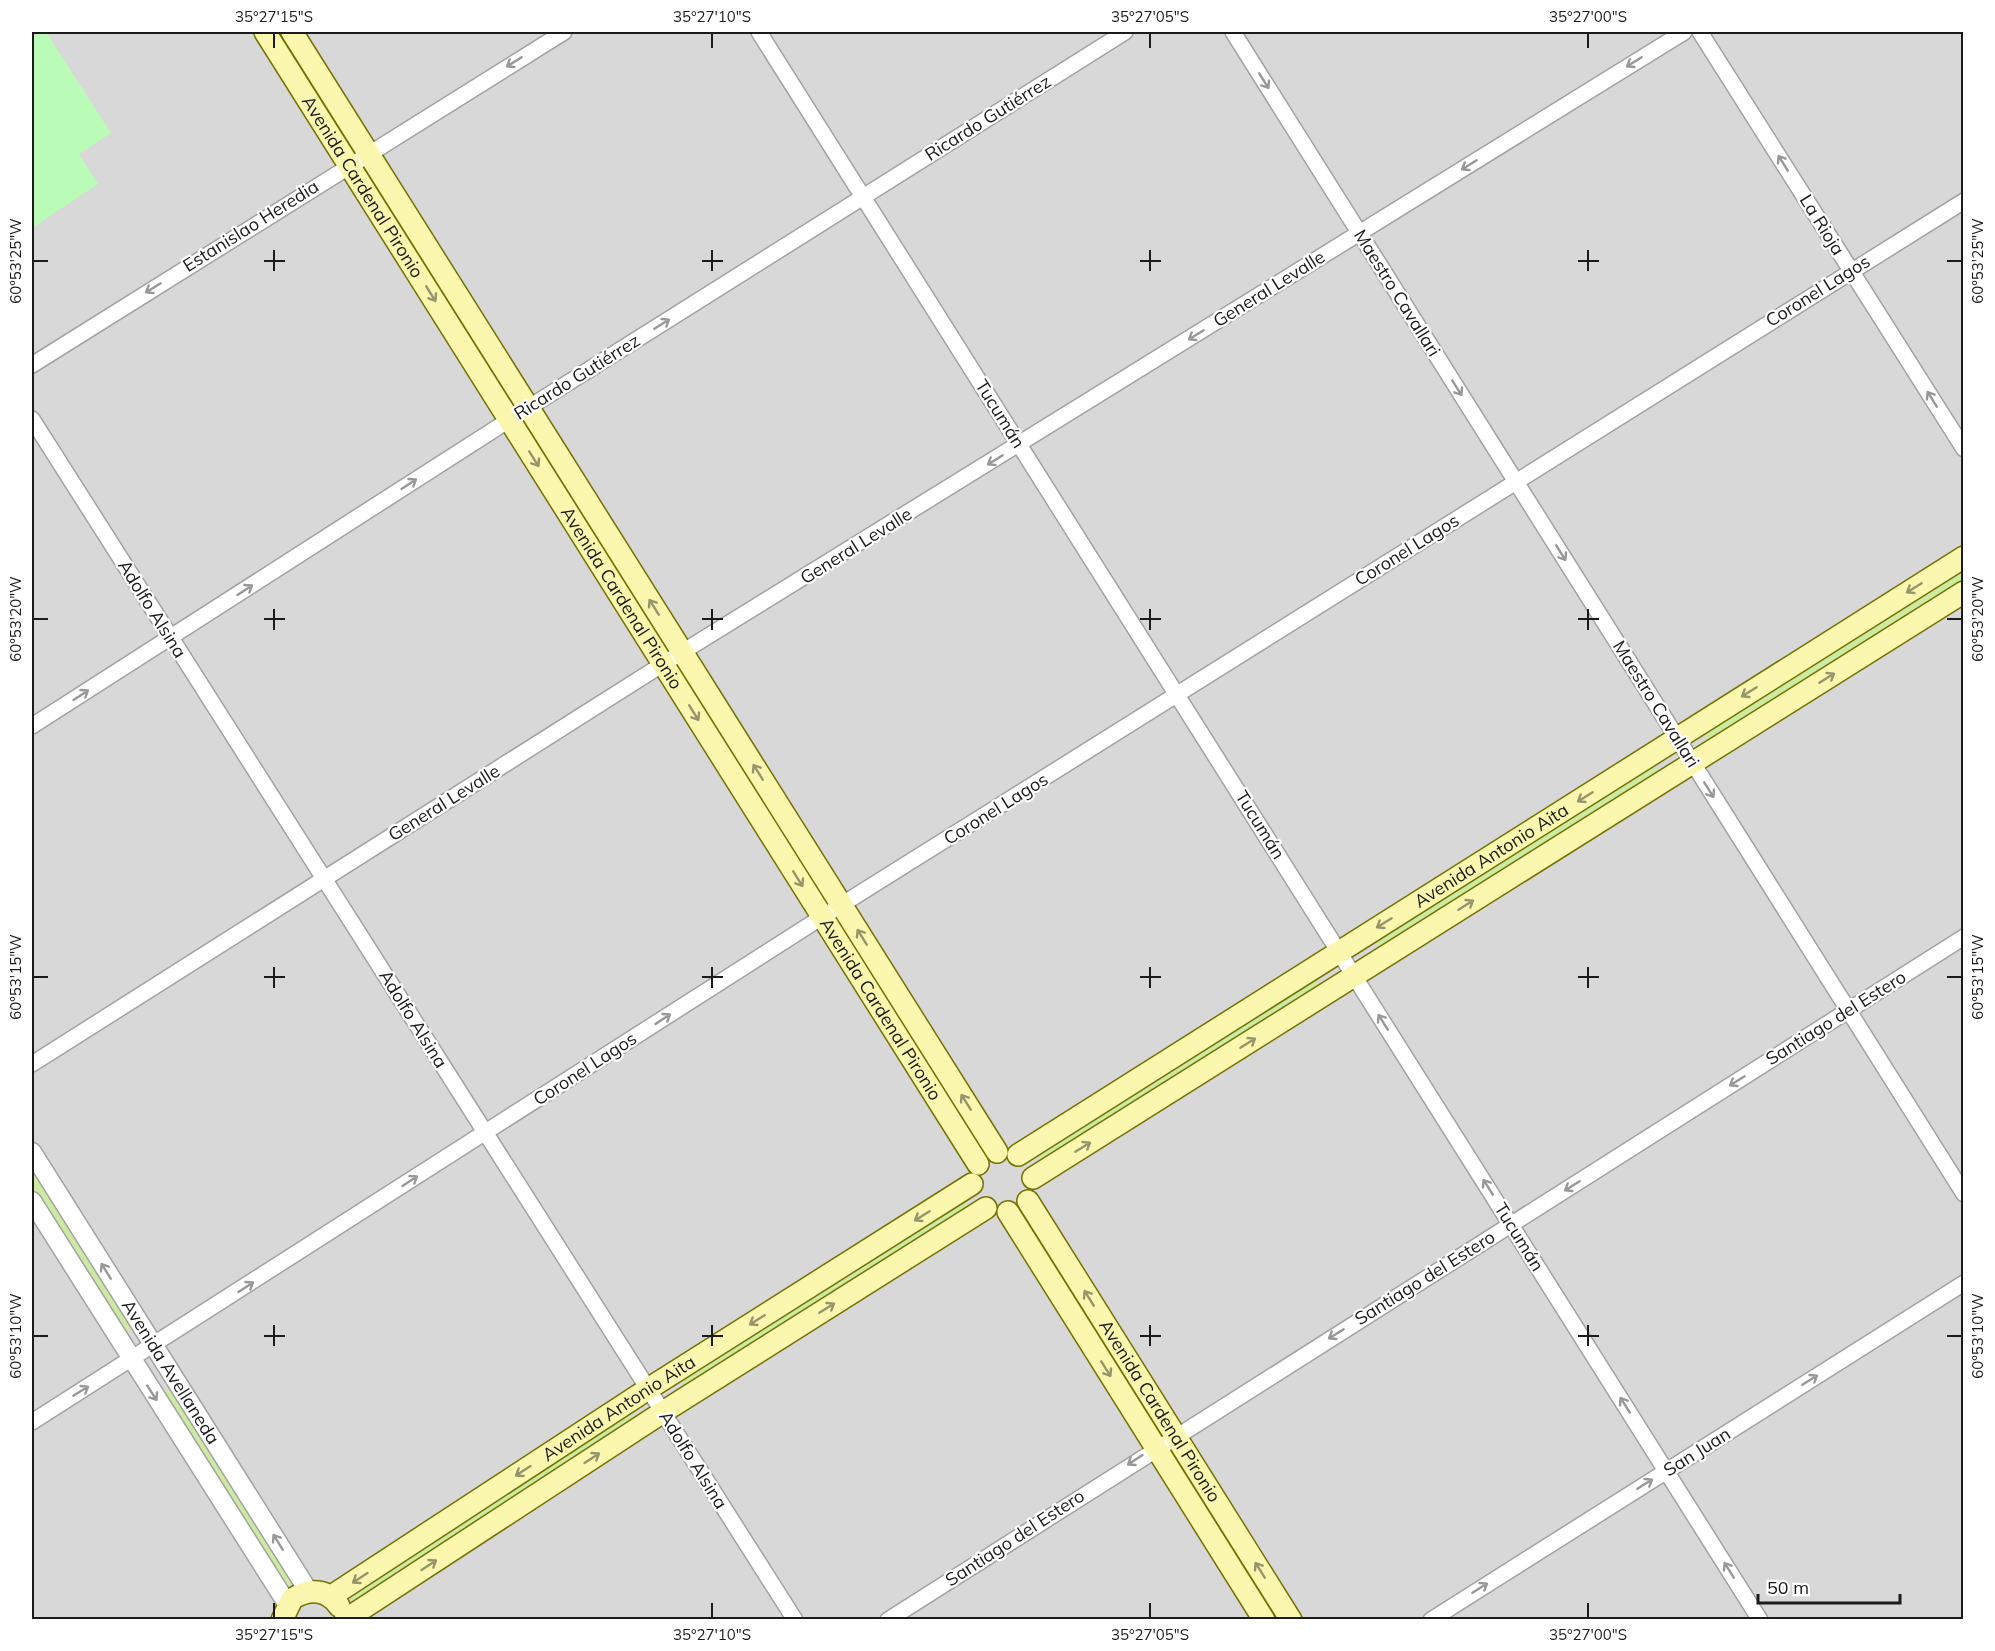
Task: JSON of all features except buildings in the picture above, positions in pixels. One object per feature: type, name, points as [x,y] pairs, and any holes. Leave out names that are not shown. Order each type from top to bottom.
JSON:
[{"type":"main road","name":"Avenida Cardenal Pironio","points":[[265,32],[978,1164]]},
{"type":"main road","name":"Avenida Cardenal Pironio","points":[[292,32],[997,1152]]},
{"type":"main road","name":"Avenida Antonio Aita","points":[[1018,1155],[1964,557]]},
{"type":"main road","name":"Avenida Antonio Aita","points":[[1034,1178],[1964,592]]},
{"type":"main road","points":[[997,1152],[1011,1152],[1018,1155],[1028,1163],[1034,1178],[1028,1200],[1019,1209],[1008,1212],[994,1212],[986,1208],[975,1196],[972,1184],[978,1164],[986,1156],[997,1152]]},
{"type":"main road","name":"Avenida Antonio Aita","points":[[330,1597],[648,1389],[972,1184]]},
{"type":"main road","name":"Avenida Cardenal Pironio","points":[[1028,1200],[1291,1620]]},
{"type":"main road","name":"Avenida Antonio Aita","points":[[344,1620],[663,1412],[986,1208]]},
{"type":"main road","name":"Avenida Cardenal Pironio","points":[[1008,1212],[1264,1620]]},
{"type":"main road","points":[[285,1612],[299,1594],[309,1592],[330,1597],[340,1609],[344,1620]]},
{"type":"street","name":"Estanislao Heredia","points":[[32,365],[349,164],[564,32]]},
{"type":"street","name":"Tucumán","points":[[759,32],[1760,1620]]},
{"type":"street","name":"Ricardo Gutiérrez","points":[[32,726],[510,420],[1125,32]]},
{"type":"street","name":"Maestro Cavallari","points":[[1233,32],[1964,1194]]},
{"type":"street","name":"General Levalle","points":[[32,1064],[663,664],[1684,32]]},
{"type":"street","name":"La Rioja","points":[[1700,32],[1964,449]]},
{"type":"street","name":"Coronel Lagos","points":[[32,1422],[822,917],[1964,201]]},
{"type":"street","name":"Adolfo Alsina","points":[[32,419],[795,1620]]},
{"type":"street","name":"Santiago del Estero","points":[[888,1620],[1156,1447],[1964,937]]},
{"type":"street","name":"Avenida Avellaneda","points":[[32,1152],[309,1592]]},
{"type":"street","name":"Avenida Avellaneda","points":[[32,1201],[285,1612]]},
{"type":"street","name":"San Juan","points":[[1431,1620],[1964,1283]]},
{"type":"shaded area","points":[[32,32],[1963,32],[1963,1619],[32,1619]]},
{"type":"green space","points":[[41,32],[46,32],[111,133],[79,154],[98,184],[32,228],[32,38]]},
{"type":"green space","points":[[273,32],[285,32],[347,130],[338,136]]},
{"type":"green space","points":[[379,181],[505,381],[497,387],[371,186]]},
{"type":"green space","points":[[539,436],[665,636],[657,642],[531,441]]},
{"type":"green space","points":[[1963,568],[1963,580],[1707,741],[1702,733]]},
{"type":"green space","points":[[699,691],[825,892],[816,897],[690,697]]},
{"type":"green space","points":[[1654,765],[1659,773],[1380,949],[1374,940]]},
{"type":"green space","points":[[1315,977],[1321,986],[1041,1162],[1036,1153]]},
{"type":"green space","points":[[32,1166],[131,1327],[128,1333],[121,1331],[32,1187]]},
{"type":"green space","points":[[964,1199],[969,1208],[687,1389],[682,1380]]},
{"type":"green space","points":[[1033,1221],[1159,1421],[1150,1427],[1024,1226]]},
{"type":"green space","points":[[168,1389],[173,1390],[293,1582],[291,1587],[287,1588],[164,1394]]},
{"type":"green space","points":[[631,1414],[636,1422],[354,1603],[348,1594]]},
{"type":"green space","points":[[1186,1465],[1283,1619],[1271,1619],[1178,1471]]}]
